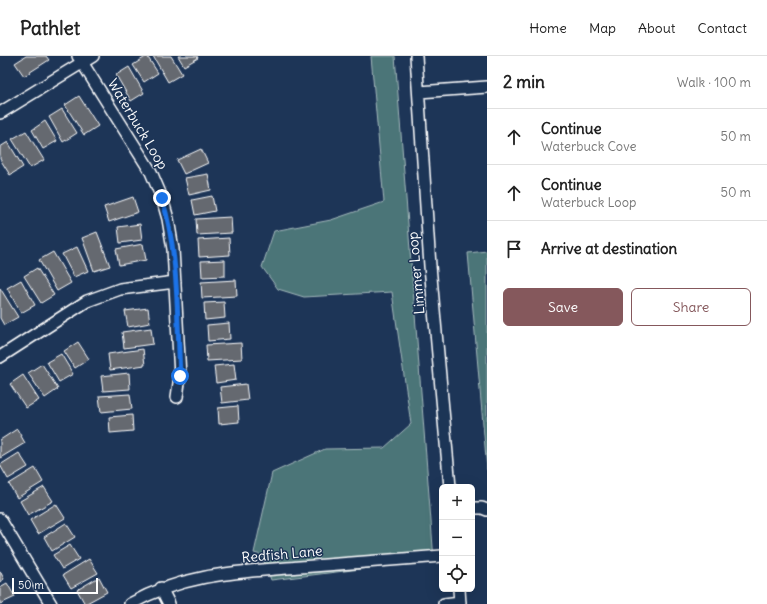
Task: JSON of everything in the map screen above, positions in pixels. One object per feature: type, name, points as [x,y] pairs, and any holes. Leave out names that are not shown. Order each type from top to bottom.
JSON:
[{"type":"street","points":[[0,113],[80,59],[93,56]]},
{"type":"street","name":"Limmer Loop","points":[[416,56],[430,266],[450,484]]},
{"type":"street","name":"Waterbuck Loop","points":[[80,59],[151,172],[168,220],[175,282],[180,376],[177,397]]},
{"type":"street","points":[[418,92],[487,87]]},
{"type":"street","points":[[0,357],[87,301],[120,289],[175,282]]},
{"type":"street","points":[[475,508],[487,510]]},
{"type":"street","points":[[0,519],[51,604]]},
{"type":"street","name":"Redfish Lane","points":[[130,604],[161,588],[219,574],[439,556]]},
{"type":"street","points":[[161,588],[169,604]]},
{"type":"street","points":[[444,604],[460,603],[459,592]]},
{"type":"green space","points":[[371,56],[395,56],[434,560],[271,580],[262,555],[254,553],[272,473],[325,449],[384,448],[411,424],[392,292],[304,297],[278,289],[262,267],[274,231],[331,220],[384,202]]},
{"type":"green space","points":[[487,251],[487,470],[468,253]]},
{"type":"building","points":[[26,56],[46,56],[49,60],[24,76],[15,63]]},
{"type":"building","points":[[147,56],[158,73],[144,82],[133,65]]},
{"type":"building","points":[[153,56],[171,56],[182,74],[168,82]]},
{"type":"building","points":[[178,56],[197,56],[198,58],[184,66]]},
{"type":"building","points":[[129,67],[144,93],[131,101],[116,75]]},
{"type":"building","points":[[79,96],[98,126],[84,135],[65,105]]},
{"type":"building","points":[[62,109],[77,133],[63,142],[49,117]]},
{"type":"building","points":[[45,121],[57,141],[43,149],[32,130]]},
{"type":"building","points":[[26,131],[44,160],[30,168],[12,139]]},
{"type":"building","points":[[8,142],[23,167],[10,175],[0,159],[0,147]]},
{"type":"building","points":[[201,149],[208,163],[184,174],[177,160]]},
{"type":"building","points":[[208,174],[211,190],[189,195],[185,178]]},
{"type":"building","points":[[212,196],[215,211],[195,215],[192,200]]},
{"type":"building","points":[[133,197],[138,212],[109,222],[104,207]]},
{"type":"building","points":[[231,217],[232,233],[197,235],[196,219]]},
{"type":"building","points":[[140,224],[142,240],[120,243],[118,227]]},
{"type":"building","points":[[97,232],[110,266],[94,271],[82,238]]},
{"type":"building","points":[[229,238],[230,255],[199,257],[198,240]]},
{"type":"building","points":[[143,244],[146,260],[119,265],[116,249]]},
{"type":"building","points":[[77,247],[88,271],[74,277],[62,254]]},
{"type":"building","points":[[53,252],[71,283],[57,291],[39,260]]},
{"type":"building","points":[[225,260],[225,276],[202,277],[201,261]]},
{"type":"building","points":[[37,268],[54,295],[41,303],[24,276]]},
{"type":"building","points":[[21,280],[35,305],[21,313],[7,288]]},
{"type":"building","points":[[236,280],[237,296],[202,298],[201,282]]},
{"type":"building","points":[[0,288],[18,317],[4,325],[0,318]]},
{"type":"building","points":[[224,302],[225,318],[205,320],[204,303]]},
{"type":"building","points":[[148,308],[150,323],[128,327],[125,311]]},
{"type":"building","points":[[229,323],[230,339],[208,341],[207,325]]},
{"type":"building","points":[[151,328],[153,344],[124,348],[122,332]]},
{"type":"building","points":[[78,342],[89,359],[75,368],[64,351]]},
{"type":"building","points":[[241,343],[242,359],[207,361],[206,345]]},
{"type":"building","points":[[143,349],[145,365],[110,370],[108,354]]},
{"type":"building","points":[[61,354],[73,374],[59,382],[47,362]]},
{"type":"building","points":[[42,364],[58,389],[45,398],[28,373]]},
{"type":"building","points":[[234,364],[236,380],[216,383],[214,366]]},
{"type":"building","points":[[129,373],[130,389],[103,391],[101,376]]},
{"type":"building","points":[[23,375],[39,400],[26,408],[10,384]]},
{"type":"building","points":[[246,384],[248,400],[222,403],[220,387]]},
{"type":"building","points":[[130,394],[132,409],[101,412],[99,396]]},
{"type":"building","points":[[238,406],[239,422],[219,424],[218,408]]},
{"type":"building","points":[[132,415],[133,431],[110,433],[109,417]]},
{"type":"building","points":[[17,429],[25,443],[0,458],[0,440]]},
{"type":"building","points":[[19,453],[28,467],[8,479],[0,465]]},
{"type":"building","points":[[35,468],[43,482],[17,498],[9,484]]},
{"type":"building","points":[[44,487],[53,501],[28,515],[20,501]]},
{"type":"building","points":[[56,504],[65,518],[38,534],[30,520]]},
{"type":"building","points":[[66,523],[75,537],[52,551],[44,537]]},
{"type":"building","points":[[70,545],[79,559],[62,569],[53,555]]},
{"type":"building","points":[[89,559],[98,573],[71,588],[63,575]]},
{"type":"building","points":[[0,571],[4,579],[0,582]]},
{"type":"building","points":[[99,577],[107,592],[85,604],[77,590]]},
{"type":"building","points":[[7,583],[15,597],[0,604],[0,587]]},
{"type":"route","points":[[162,198],[168,220],[173,249],[180,376]]}]
